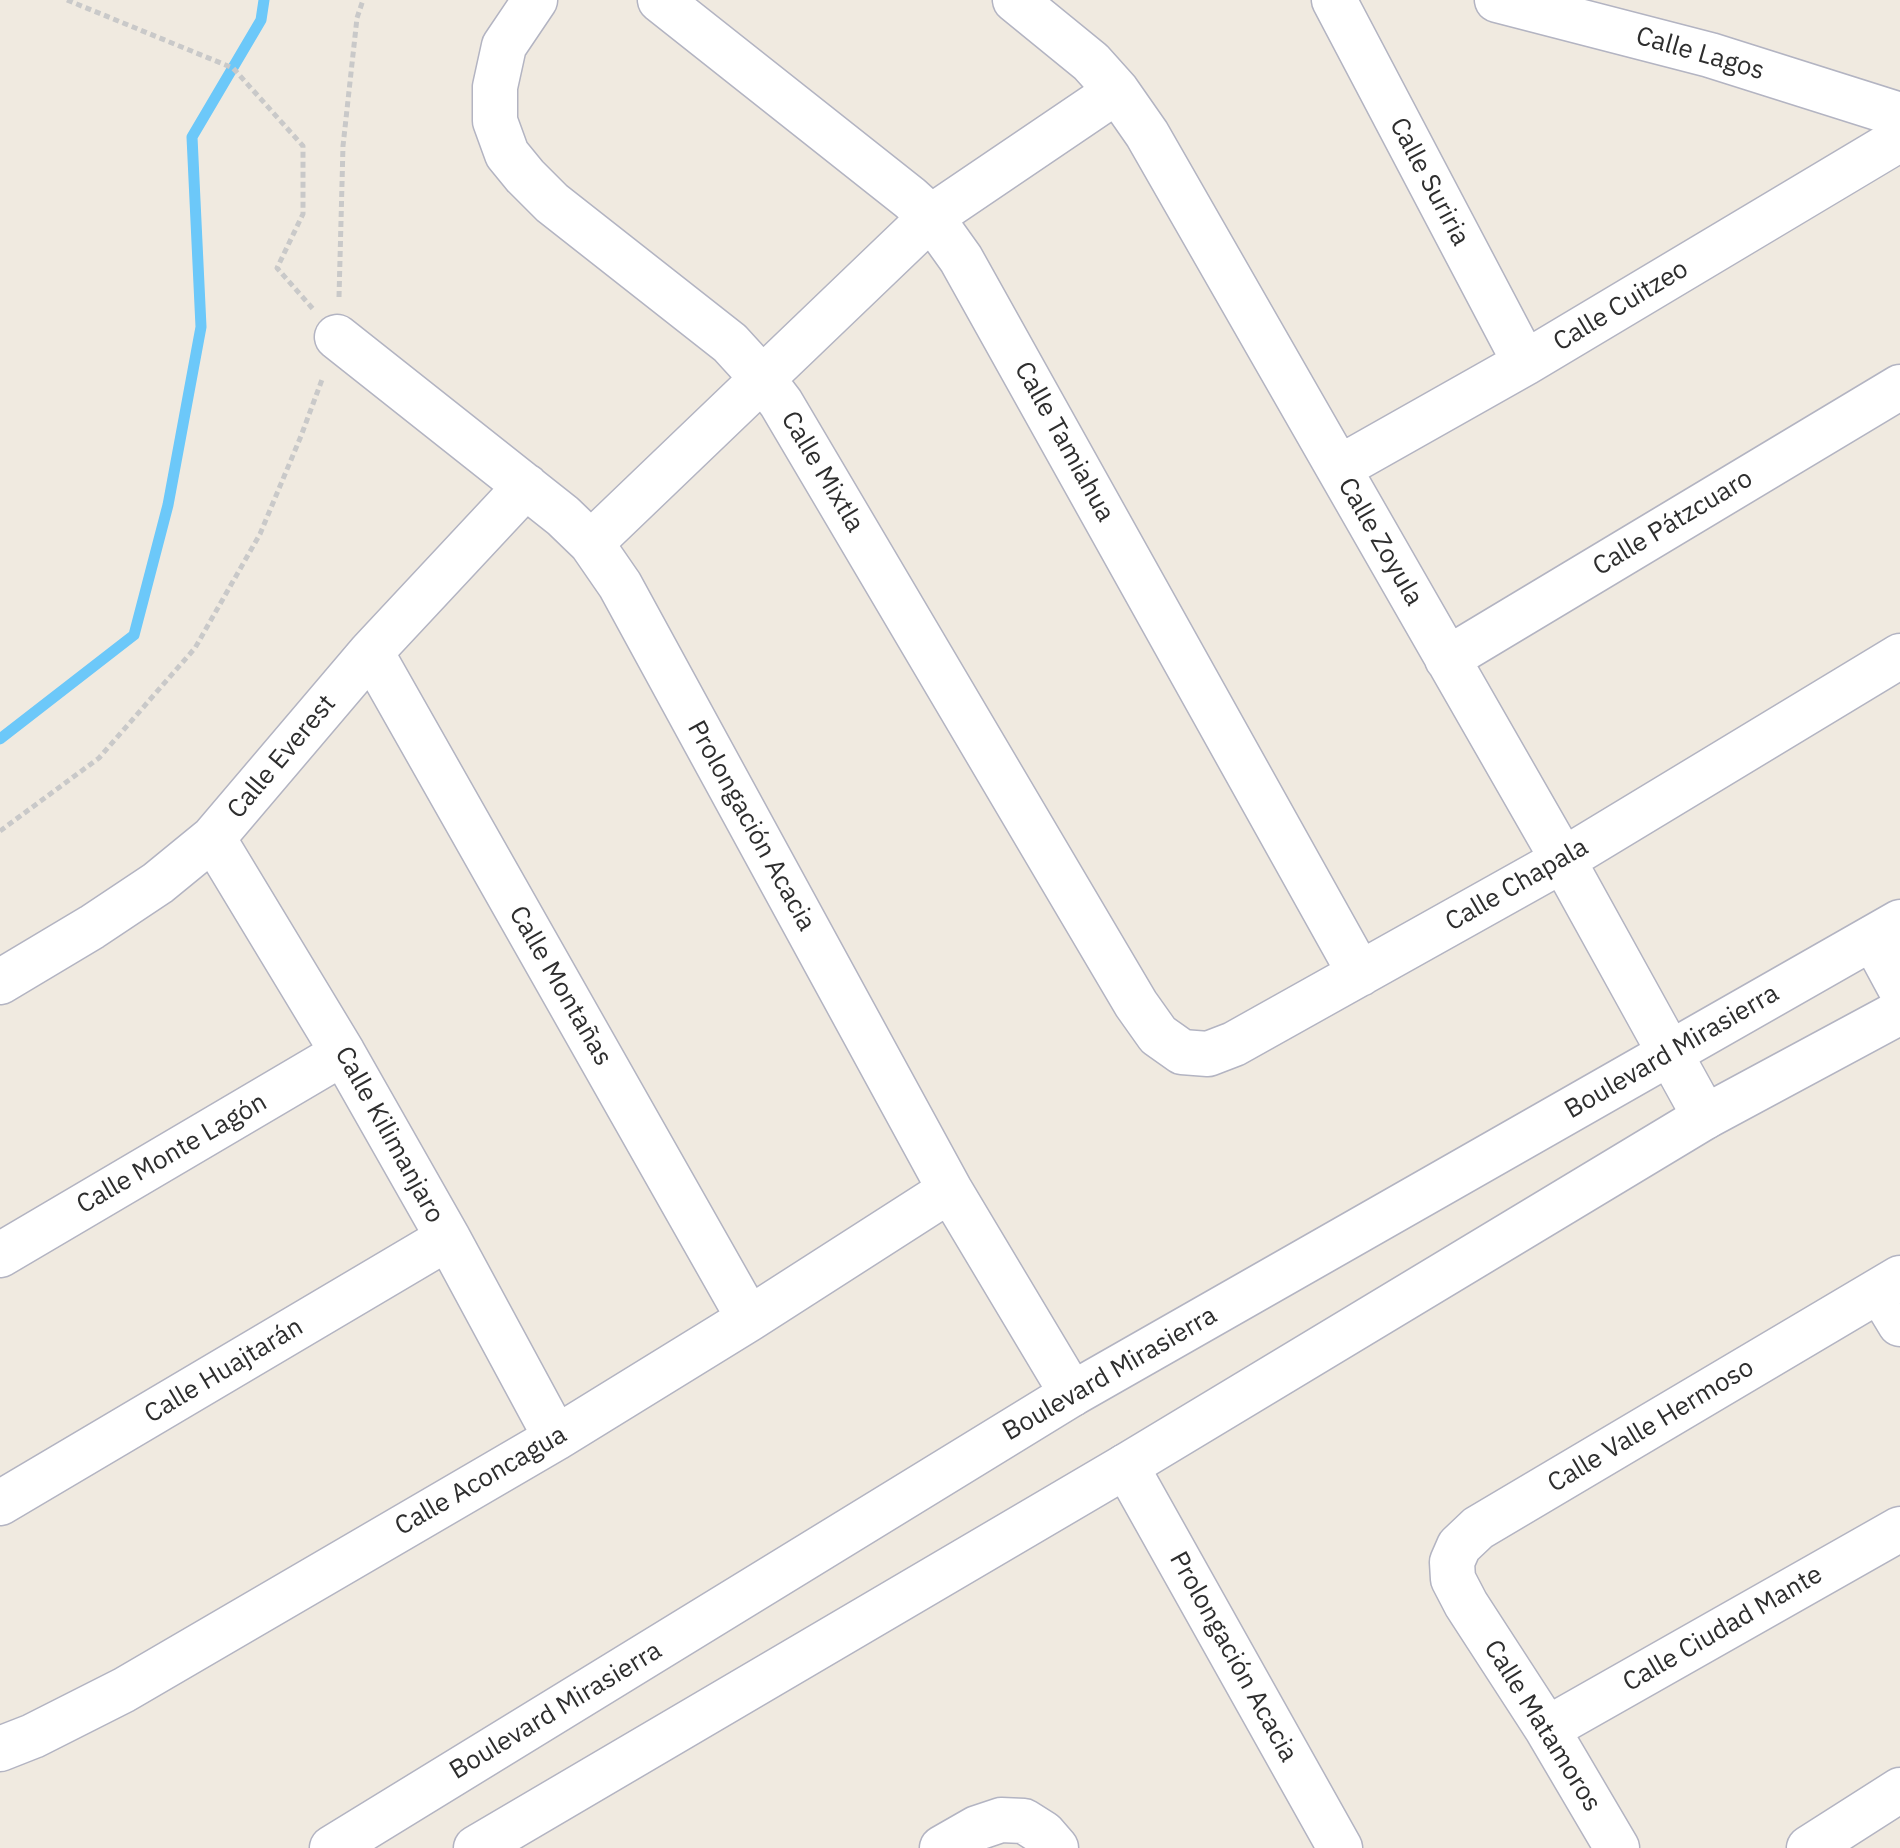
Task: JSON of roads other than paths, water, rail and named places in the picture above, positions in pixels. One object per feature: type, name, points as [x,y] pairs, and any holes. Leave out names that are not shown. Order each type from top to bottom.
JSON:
[{"type":"street","name":"Calle Mixtla","points":[[535,0],[504,46],[495,87],[495,121],[507,154],[552,203],[730,343],[781,403],[1136,1004]]},
{"type":"street","name":"Calle Tamiahua","points":[[660,0],[931,217],[961,259],[1360,974]]},
{"type":"street","name":"Calle Zoyula","points":[[1015,0],[1091,62],[1117,91],[1147,134],[1563,860],[1705,1117]]},
{"type":"street","name":"Calle Suriria","points":[[1334,0],[1525,363]]},
{"type":"street","name":"Calle Lagos","points":[[1497,0],[1710,55],[1900,115]]},
{"type":"street","points":[[591,543],[931,217],[1117,91]]},
{"type":"street","name":"Calle Cuitzeo","points":[[1339,468],[1525,363],[1900,139]]},
{"type":"street","name":"Prolongación Acacia","points":[[337,337],[563,516],[591,543],[620,585],[950,1190],[1072,1394]]},
{"type":"street","name":"Calle Pátzcuaro","points":[[1447,659],[1900,387]]},
{"type":"street","name":"Calle Everest","points":[[0,982],[158,883],[213,838],[371,652],[526,486]]},
{"type":"street","name":"Calle Montañas","points":[[371,652],[749,1319]]},
{"type":"street","name":"Calle Chapala","points":[[1136,1004],[1158,1035],[1182,1052],[1208,1054],[1234,1044],[1563,860],[1900,656]]},
{"type":"street","name":"Calle Kilimanjaro","points":[[213,838],[343,1053],[556,1438]]},
{"type":"street","points":[[1886,930],[1900,988]]},
{"type":"street","name":"Boulevard Mirasierra","points":[[332,1848],[1072,1394],[1886,930]]},
{"type":"street","points":[[476,1848],[1126,1466],[1705,1117],[1900,1012]]},
{"type":"street","name":"Calle Monte Lagón","points":[[0,1255],[343,1053]]},
{"type":"street","name":"Calle Aconcagua","points":[[0,1749],[33,1736],[124,1690],[556,1438],[950,1190]]},
{"type":"street","name":"Calle Huajtarán","points":[[0,1503],[448,1238]]},
{"type":"street","name":"Calle Valle Hermoso","points":[[1466,1604],[1453,1579],[1452,1562],[1459,1546],[1478,1528],[1893,1297]]},
{"type":"street","name":"Prolongación Acacia","points":[[1126,1466],[1340,1848]]},
{"type":"street","name":"Calle Ciudad Mante","points":[[1547,1729],[1900,1529]]},
{"type":"street","name":"Calle Matamoros","points":[[1466,1604],[1547,1729],[1617,1848]]},
{"type":"street","points":[[1809,1848],[1862,1833],[1900,1790]]},
{"type":"street","points":[[942,1848],[977,1828],[1001,1820],[1024,1821],[1049,1841]]},
{"type":"waterway","points":[[0,739],[134,635],[168,505],[201,327],[192,137],[261,20],[264,0]]}]
